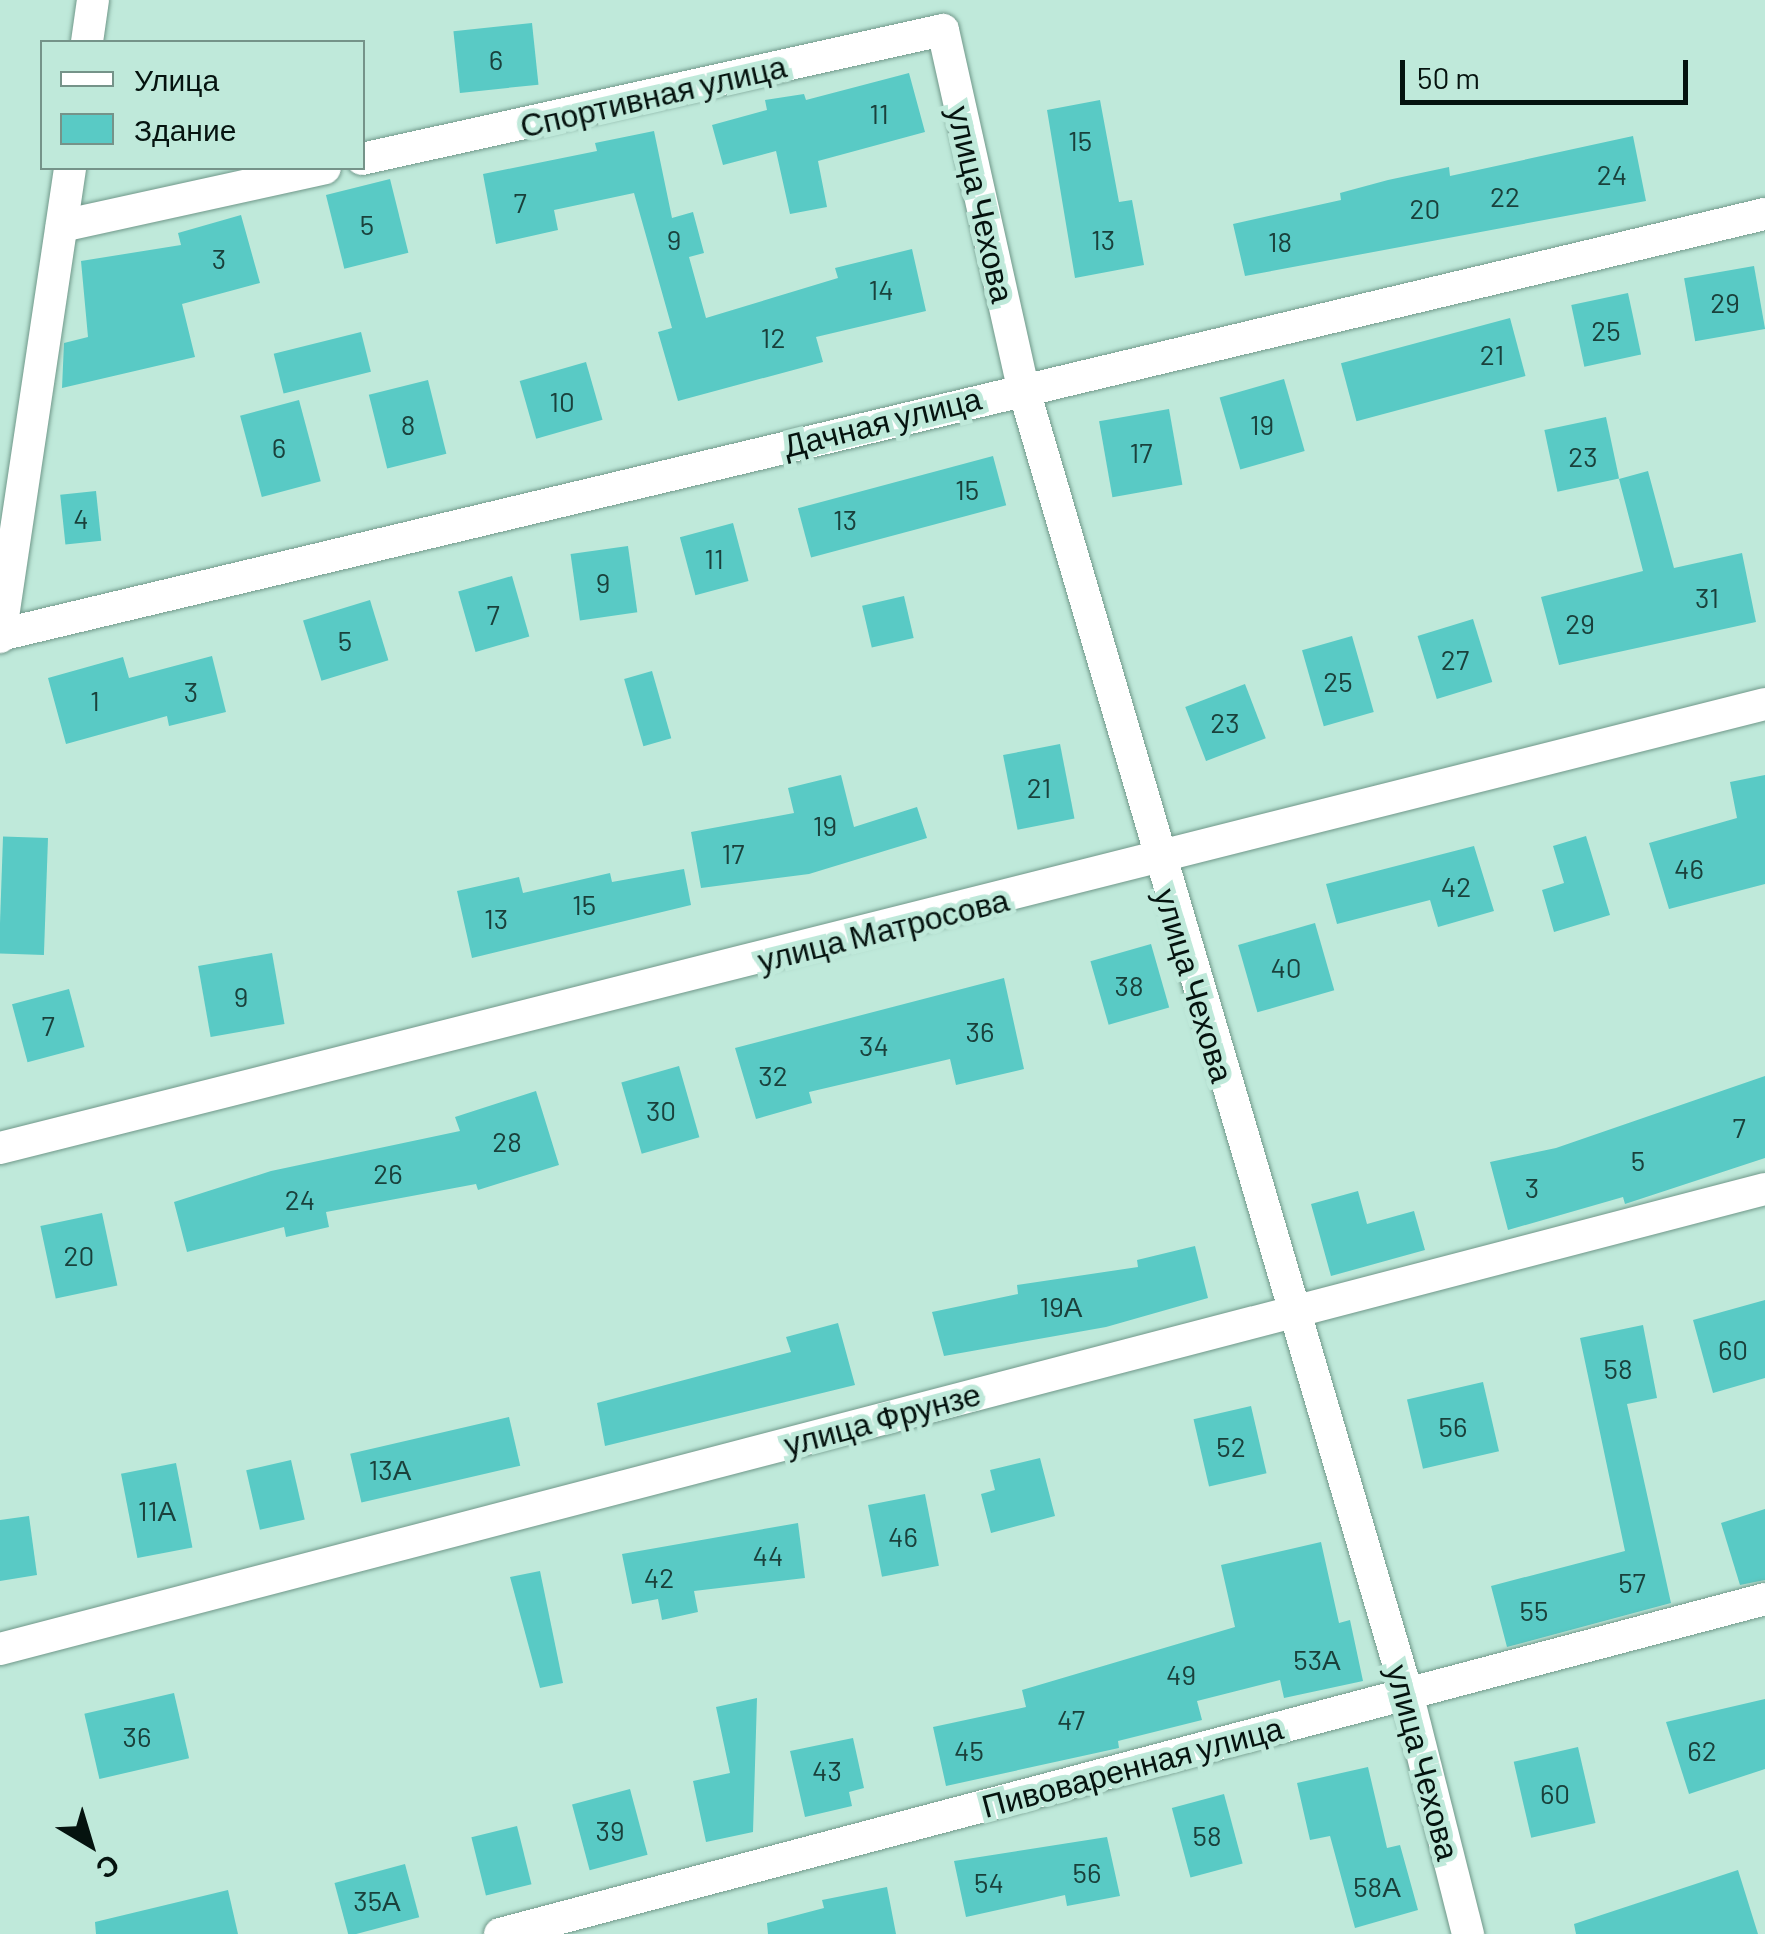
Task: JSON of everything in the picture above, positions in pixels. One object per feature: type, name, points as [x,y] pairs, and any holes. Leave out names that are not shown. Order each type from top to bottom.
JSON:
[{"type":"street","points":[[88,40],[94,0]]},
{"type":"street","name":"Спортивная улица","points":[[365,158],[943,30]]},
{"type":"street","name":"улица Чехова","points":[[943,30],[1023,387],[1157,861],[1296,1310],[1407,1693],[1468,1934]]},
{"type":"street","points":[[0,636],[70,170]]},
{"type":"street","points":[[62,226],[317,170]]},
{"type":"street","name":"Дачная улица","points":[[0,636],[1023,387],[1765,214]]},
{"type":"street","name":"улица Матросова","points":[[0,1148],[1157,861],[1765,704]]},
{"type":"street","name":"улица Фрунзе","points":[[0,1649],[1765,1189]]},
{"type":"street","name":"Пивоваренная улица","points":[[500,1934],[1765,1599]]},
{"type":"building","points":[[532,23],[538,85],[460,93],[453,31]]},
{"type":"building","points":[[909,73],[925,132],[818,161],[827,207],[790,214],[776,151],[723,165],[712,125],[767,110],[765,100],[804,94],[806,100]]},
{"type":"building","points":[[1100,100],[1119,202],[1132,200],[1144,265],[1075,278],[1047,110]]},
{"type":"building","points":[[654,131],[672,218],[693,212],[704,253],[689,257],[706,318],[838,278],[835,268],[912,249],[926,311],[816,337],[823,362],[678,401],[658,332],[672,328],[634,193],[554,210],[558,230],[496,244],[483,174],[597,151],[595,143]]},
{"type":"building","points":[[1633,136],[1646,201],[1245,276],[1233,224],[1341,200],[1340,193],[1388,180],[1449,167],[1450,176]]},
{"type":"building","points":[[390,179],[408,253],[344,269],[326,195]]},
{"type":"building","points":[[241,215],[260,283],[182,304],[195,357],[62,388],[64,343],[88,337],[81,261],[181,245],[178,233]]},
{"type":"building","points":[[1754,266],[1765,329],[1695,341],[1684,278]]},
{"type":"building","points":[[1628,293],[1641,355],[1584,367],[1571,305]]},
{"type":"building","points":[[1510,318],[1526,376],[1356,421],[1341,363]]},
{"type":"building","points":[[361,332],[371,372],[284,394],[274,354]]},
{"type":"building","points":[[586,362],[603,420],[536,439],[520,381]]},
{"type":"building","points":[[1284,379],[1305,451],[1240,470],[1220,397]]},
{"type":"building","points":[[428,380],[446,454],[387,468],[369,395]]},
{"type":"building","points":[[299,400],[321,481],[262,497],[240,416]]},
{"type":"building","points":[[1169,409],[1182,485],[1112,497],[1099,421]]},
{"type":"building","points":[[1606,417],[1619,479],[1557,492],[1544,430]]},
{"type":"building","points":[[993,456],[1006,505],[811,558],[798,508]]},
{"type":"building","points":[[1648,471],[1674,568],[1742,553],[1756,622],[1559,665],[1541,597],[1643,571],[1619,479]]},
{"type":"building","points":[[96,491],[101,541],[65,544],[60,495]]},
{"type":"building","points":[[733,523],[749,581],[695,595],[680,537]]},
{"type":"building","points":[[628,546],[637,612],[580,620],[571,554]]},
{"type":"building","points":[[512,576],[529,637],[476,652],[458,591]]},
{"type":"building","points":[[904,596],[914,638],[872,648],[862,606]]},
{"type":"building","points":[[370,600],[388,660],[321,681],[303,620]]},
{"type":"building","points":[[1473,619],[1492,682],[1437,699],[1418,636]]},
{"type":"building","points":[[1352,636],[1374,712],[1324,726],[1302,650]]},
{"type":"building","points":[[212,656],[226,712],[169,726],[167,716],[66,744],[48,678],[123,657],[129,678]]},
{"type":"building","points":[[652,671],[671,738],[643,746],[624,679]]},
{"type":"building","points":[[1245,684],[1266,738],[1206,761],[1185,707]]},
{"type":"building","points":[[1060,744],[1075,819],[1018,830],[1003,755]]},
{"type":"building","points":[[841,775],[854,827],[917,807],[927,838],[809,874],[701,888],[691,832],[794,813],[788,788]]},
{"type":"building","points":[[1765,775],[1765,884],[1669,909],[1649,843],[1737,818],[1730,782]]},
{"type":"building","points":[[3,836],[48,838],[44,955],[0,953]]},
{"type":"building","points":[[1586,836],[1610,915],[1554,932],[1542,890],[1564,883],[1553,846]]},
{"type":"building","points":[[1474,846],[1494,911],[1438,927],[1430,900],[1337,924],[1326,884]]},
{"type":"building","points":[[684,869],[691,905],[472,958],[457,891],[519,877],[523,893],[610,873],[612,882]]},
{"type":"building","points":[[1315,923],[1334,990],[1257,1012],[1238,945]]},
{"type":"building","points":[[1151,944],[1169,1007],[1109,1025],[1090,961]]},
{"type":"building","points":[[272,953],[285,1024],[211,1037],[198,966]]},
{"type":"building","points":[[1004,978],[1024,1069],[956,1085],[950,1059],[809,1092],[812,1103],[756,1119],[735,1048]]},
{"type":"building","points":[[69,989],[85,1047],[28,1062],[12,1004]]},
{"type":"building","points":[[679,1066],[699,1137],[642,1154],[621,1083]]},
{"type":"building","points":[[1765,1076],[1765,1158],[1625,1204],[1623,1197],[1508,1230],[1490,1162],[1556,1148]]},
{"type":"building","points":[[536,1091],[559,1165],[478,1190],[476,1184],[326,1212],[329,1227],[286,1237],[284,1227],[187,1252],[174,1202],[271,1171],[460,1131],[455,1117]]},
{"type":"building","points":[[1358,1191],[1367,1224],[1414,1211],[1425,1250],[1331,1276],[1311,1204]]},
{"type":"building","points":[[102,1213],[117,1285],[56,1298],[40,1226]]},
{"type":"building","points":[[1195,1246],[1208,1298],[1106,1327],[944,1356],[932,1312],[1018,1294],[1017,1285],[1138,1267],[1137,1260]]},
{"type":"building","points":[[1765,1300],[1765,1378],[1713,1393],[1693,1320]]},
{"type":"building","points":[[838,1323],[855,1385],[605,1446],[597,1403],[791,1352],[786,1337]]},
{"type":"building","points":[[1643,1325],[1657,1398],[1627,1404],[1671,1603],[1507,1647],[1491,1586],[1625,1551],[1580,1338]]},
{"type":"building","points":[[1483,1382],[1499,1451],[1423,1469],[1407,1400]]},
{"type":"building","points":[[1251,1406],[1267,1473],[1209,1487],[1194,1419]]},
{"type":"building","points":[[509,1417],[520,1466],[361,1502],[350,1454]]},
{"type":"building","points":[[1040,1458],[1055,1516],[991,1533],[981,1494],[995,1490],[990,1470]]},
{"type":"building","points":[[291,1460],[305,1519],[260,1530],[246,1470]]},
{"type":"building","points":[[176,1463],[192,1547],[137,1558],[121,1474]]},
{"type":"building","points":[[925,1494],[939,1566],[882,1577],[868,1505]]},
{"type":"building","points":[[1765,1509],[1765,1580],[1740,1585],[1721,1523]]},
{"type":"building","points":[[29,1516],[37,1575],[0,1581],[0,1520]]},
{"type":"building","points":[[798,1523],[805,1578],[694,1591],[698,1612],[662,1620],[658,1599],[632,1604],[622,1554]]},
{"type":"building","points":[[1321,1542],[1339,1623],[1350,1620],[1363,1681],[1284,1698],[1280,1680],[1197,1701],[1202,1720],[1118,1741],[1119,1748],[946,1786],[933,1727],[1026,1707],[1022,1690],[1235,1627],[1221,1565]]},
{"type":"building","points":[[540,1571],[563,1683],[540,1688],[510,1577]]},
{"type":"building","points":[[174,1693],[189,1758],[99,1779],[84,1714]]},
{"type":"building","points":[[757,1698],[753,1832],[706,1842],[693,1781],[730,1773],[716,1707]]},
{"type":"building","points":[[1765,1699],[1765,1769],[1689,1794],[1666,1722]]},
{"type":"building","points":[[853,1738],[864,1788],[849,1792],[852,1806],[805,1817],[790,1751]]},
{"type":"building","points":[[1578,1747],[1596,1823],[1531,1838],[1514,1762]]},
{"type":"building","points":[[1368,1767],[1387,1848],[1400,1845],[1418,1910],[1355,1928],[1330,1836],[1310,1840],[1297,1783]]},
{"type":"building","points":[[630,1789],[648,1855],[590,1870],[572,1805]]},
{"type":"building","points":[[1224,1794],[1243,1864],[1190,1878],[1172,1808]]},
{"type":"building","points":[[517,1826],[532,1884],[486,1896],[471,1837]]},
{"type":"building","points":[[1107,1837],[1120,1896],[1067,1906],[1065,1895],[966,1917],[954,1861]]},
{"type":"building","points":[[405,1864],[419,1917],[348,1934],[334,1883]]},
{"type":"building","points":[[1738,1870],[1758,1934],[1576,1934],[1574,1924]]},
{"type":"building","points":[[887,1887],[896,1934],[768,1934],[767,1923],[824,1908],[822,1900]]},
{"type":"building","points":[[228,1890],[238,1934],[96,1934],[95,1922]]}]
